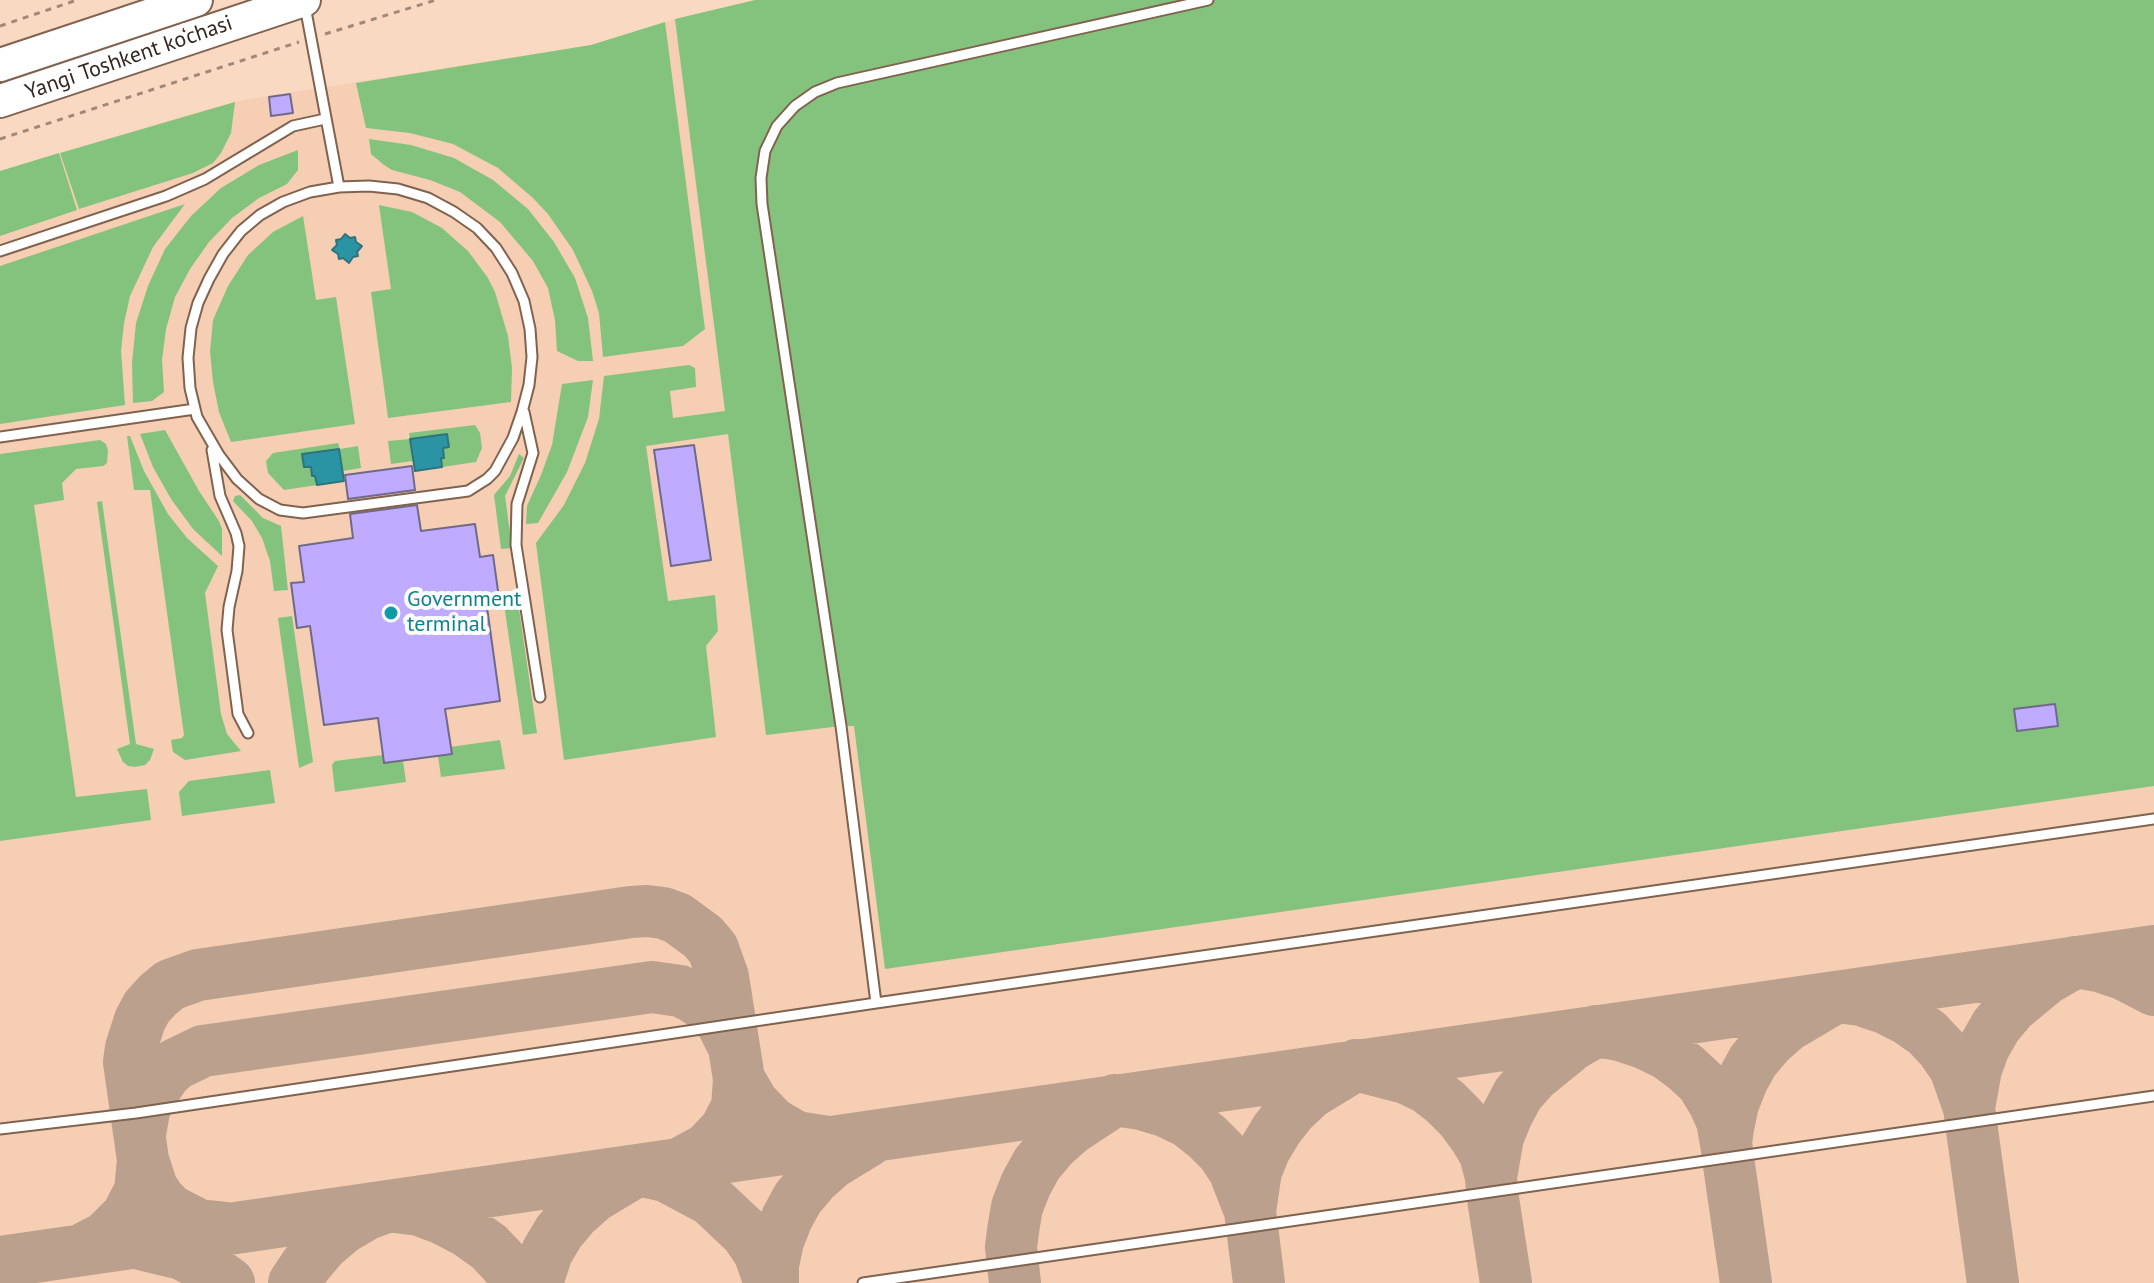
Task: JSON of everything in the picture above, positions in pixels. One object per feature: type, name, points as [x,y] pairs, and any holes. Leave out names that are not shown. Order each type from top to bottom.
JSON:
[{"type":"highway","name":"Yangi Toshkent ko‘chasi","points":[[0,65],[196,0]]},
{"type":"highway","name":"Yangi Toshkent ko‘chasi","points":[[0,101],[304,0]]},
{"type":"lane","points":[[304,0],[339,187]]},
{"type":"lane","points":[[876,1003],[841,726],[762,204],[761,178],[765,151],[777,126],[795,106],[815,92],[837,83],[1208,0]]},
{"type":"lane","points":[[0,251],[166,196],[205,179],[293,126],[325,119]]},
{"type":"lane","points":[[369,186],[398,189],[428,198],[477,228],[496,248],[512,273],[524,301],[530,329],[532,357],[523,409],[502,460],[487,479],[468,491],[303,513],[280,510],[259,499],[227,467],[197,417],[190,388],[188,358],[191,328],[198,303],[223,254],[241,231],[283,202],[310,192],[369,186]]},
{"type":"lane","points":[[0,437],[195,409]]},
{"type":"lane","points":[[523,409],[533,453],[517,504],[516,545],[540,697]]},
{"type":"lane","points":[[211,442],[220,496],[239,546],[227,630],[238,714],[248,733]]},
{"type":"lane","points":[[0,1129],[136,1113],[2154,819]]},
{"type":"lane","points":[[863,1283],[2154,1096]]},
{"type":"path","points":[[0,26],[77,0]]},
{"type":"path","points":[[0,139],[419,2],[436,0]]},
{"type":"shaded area","points":[[755,0],[2154,0],[2154,1283],[0,1283],[0,171],[243,100],[591,45],[675,19]]},
{"type":"green space","points":[[755,0],[2154,0],[2154,786],[885,969],[854,726],[766,735],[728,434],[646,446],[668,601],[715,595],[718,631],[706,646],[716,737],[564,760],[536,543],[564,505],[585,463],[599,419],[604,376],[689,365],[695,368],[696,387],[670,391],[673,418],[725,411],[675,19]]},
{"type":"green space","points":[[665,22],[705,329],[683,346],[603,357],[599,313],[592,291],[573,250],[548,214],[498,168],[453,144],[410,133],[366,128],[356,83],[591,45]]},
{"type":"green space","points":[[235,102],[231,133],[213,163],[193,173],[79,209],[60,153]]},
{"type":"green space","points":[[369,139],[411,145],[454,158],[493,180],[528,209],[554,242],[575,278],[588,318],[593,361],[578,361],[557,351],[555,320],[548,288],[533,261],[500,222],[460,192],[384,165],[371,154]]},
{"type":"green space","points":[[298,150],[298,170],[287,184],[259,198],[232,218],[209,242],[190,269],[175,297],[166,329],[162,360],[164,392],[152,401],[133,403],[132,363],[136,323],[165,249],[191,216],[221,188],[259,165]]},
{"type":"green space","points":[[59,153],[77,210],[0,236],[0,171]]},
{"type":"green space","points":[[185,204],[153,247],[130,296],[121,351],[125,405],[0,424],[0,266]]},
{"type":"green space","points":[[379,205],[412,212],[442,228],[468,251],[488,278],[508,336],[512,368],[511,402],[388,418],[371,292],[391,289]]},
{"type":"green space","points":[[303,216],[316,300],[336,297],[355,424],[231,442],[219,412],[213,382],[210,351],[213,320],[228,286],[248,255],[273,232]]},
{"type":"green space","points":[[593,380],[588,417],[567,472],[538,523],[526,524],[527,506],[552,445],[562,384]]},
{"type":"green space","points":[[475,425],[480,433],[482,448],[476,462],[415,471],[413,461],[391,464],[388,441],[410,439],[409,433]]},
{"type":"green space","points":[[165,430],[219,521],[222,556],[193,529],[153,467],[140,434]]},
{"type":"green space","points":[[127,436],[130,436],[144,471],[168,514],[187,538],[218,566],[205,593],[221,714],[227,734],[241,751],[185,760],[173,752],[171,740],[184,735],[150,490],[134,490]]},
{"type":"green space","points":[[100,440],[106,444],[107,463],[76,469],[62,483],[64,500],[34,505],[76,797],[147,789],[151,820],[0,841],[0,454]]},
{"type":"green space","points":[[338,443],[340,449],[358,446],[361,468],[343,471],[344,481],[284,490],[268,473],[266,461],[273,453]]},
{"type":"green space","points":[[519,454],[524,458],[505,496],[512,548],[501,549],[494,495],[510,476]]},
{"type":"green space","points":[[240,495],[263,518],[281,526],[288,590],[274,591],[270,561],[262,538],[252,521],[233,501],[235,496]]},
{"type":"green space","points":[[102,501],[136,744],[154,749],[145,765],[135,767],[123,762],[117,749],[130,744],[97,502]]},
{"type":"green space","points":[[518,602],[537,733],[523,735],[504,604]]},
{"type":"green space","points":[[292,616],[313,762],[299,768],[278,618]]},
{"type":"green space","points":[[500,740],[505,769],[441,777],[438,756],[451,754],[450,747]]},
{"type":"green space","points":[[383,755],[385,763],[403,761],[406,782],[335,792],[332,765],[335,761]]},
{"type":"green space","points":[[270,770],[275,803],[182,816],[179,792],[189,781]]},
{"type":"water","points":[[345,234],[355,237],[362,246],[357,252],[358,256],[349,263],[343,258],[339,259],[332,250],[337,245],[336,240]]},
{"type":"water","points":[[447,434],[449,447],[443,448],[442,467],[415,471],[410,439]]},
{"type":"water","points":[[339,449],[344,481],[317,485],[311,467],[304,467],[302,454]]},
{"type":"building","points":[[290,94],[293,113],[271,116],[269,97]]},
{"type":"building","points":[[694,445],[711,560],[671,566],[654,450]]},
{"type":"building","points":[[412,466],[415,490],[348,499],[345,475]]},
{"type":"building","name":"Government terminal","points":[[417,505],[421,531],[475,524],[480,557],[493,555],[499,598],[486,600],[500,701],[445,709],[452,754],[384,763],[378,718],[324,725],[310,626],[297,628],[291,583],[304,582],[299,546],[353,538],[350,514]]},
{"type":"building","points":[[2055,704],[2058,726],[2017,731],[2014,709]]},
{"type":"taxiway","points":[[143,1160],[129,1062],[131,1048],[147,1007],[170,985],[198,975],[631,912],[663,913],[677,918],[703,937],[713,949],[723,977],[739,1079]]},
{"type":"taxiway","points":[[0,1262],[2154,951]]},
{"type":"taxiway","points":[[1993,1283],[1969,1108],[1976,1069],[1984,1047],[2011,1008],[2046,979],[2075,962],[2123,974],[2154,990]]},
{"type":"taxiway","points":[[140,1134],[149,1098],[165,1074],[176,1064],[203,1051],[652,987],[680,991],[705,1005],[722,1023],[734,1047]]},
{"type":"taxiway","points":[[1746,1283],[1726,1143],[1728,1128],[1733,1104],[1753,1061],[1787,1026],[1836,997],[1861,1000],[1885,1008],[1927,1033],[1942,1049],[1955,1068],[1969,1108]]},
{"type":"taxiway","points":[[1506,1283],[1491,1177],[1498,1137],[1518,1094],[1534,1076],[1572,1045],[1596,1031],[1620,1035],[1667,1054],[1702,1083],[1722,1121],[1726,1143]]},
{"type":"taxiway","points":[[1259,1283],[1250,1211],[1256,1171],[1265,1149],[1292,1110],[1310,1093],[1356,1065],[1406,1078],[1427,1088],[1445,1102],[1475,1137],[1485,1154],[1491,1177]]},
{"type":"taxiway","points":[[679,1164],[707,1149],[725,1130],[737,1107],[739,1079],[753,1103],[772,1123],[796,1137],[828,1142]]},
{"type":"taxiway","points":[[1015,1283],[1011,1247],[1017,1207],[1026,1184],[1053,1145],[1115,1100],[1165,1111],[1188,1122],[1207,1137],[1234,1170],[1250,1211]]},
{"type":"taxiway","points":[[773,1283],[778,1241],[798,1198],[832,1163],[868,1141]]},
{"type":"taxiway","points":[[81,1250],[106,1237],[127,1216],[140,1191],[143,1160],[152,1188],[170,1210],[199,1225],[227,1228]]},
{"type":"taxiway","points":[[537,1283],[547,1252],[574,1214],[593,1197],[638,1170],[666,1176],[711,1200],[746,1233],[759,1252],[770,1283]]},
{"type":"taxiway","points":[[294,1283],[323,1245],[343,1228],[389,1206],[419,1210],[468,1232],[489,1247],[518,1283]]},
{"type":"taxiway","points":[[144,1245],[182,1254],[229,1283]]},
{"type":"place","name":"Government terminal","points":[[391,613]]}]
